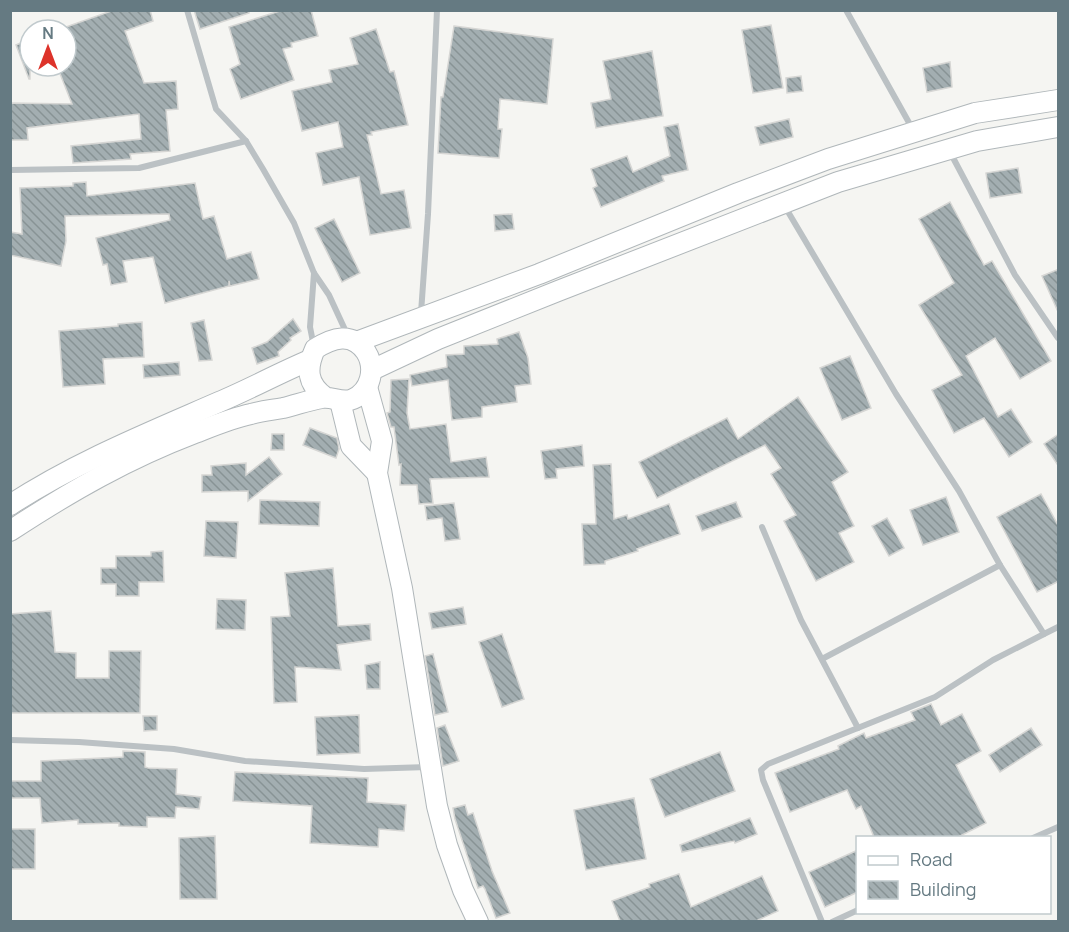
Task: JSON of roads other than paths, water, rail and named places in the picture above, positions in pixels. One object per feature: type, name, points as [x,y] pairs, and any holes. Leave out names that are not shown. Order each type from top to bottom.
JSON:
[{"type":"main road","points":[[10,505],[88,460],[312,354],[333,339],[353,341],[421,320],[828,159],[975,113],[1059,100]]},
{"type":"main road","points":[[10,531],[106,472],[150,450],[250,414],[333,399],[355,398],[369,378],[438,339],[782,203],[838,182],[948,148],[1059,127]]},
{"type":"main road","points":[[353,341],[364,350],[370,359],[369,378],[382,441],[377,473],[402,588],[437,806],[447,845],[463,890],[478,921]]},
{"type":"main road","points":[[312,354],[308,370],[313,387],[333,399],[351,446],[377,473]]},
{"type":"street","points":[[187,10],[216,110],[246,141],[294,224],[314,273],[353,341]]},
{"type":"street","points":[[421,320],[437,10]]},
{"type":"street","points":[[846,10],[914,131]]},
{"type":"street","points":[[10,170],[139,168],[246,141]]},
{"type":"street","points":[[948,148],[1015,275],[1059,338]]},
{"type":"street","points":[[782,203],[1044,634]]},
{"type":"street","points":[[312,354],[310,327],[314,273]]},
{"type":"street","points":[[762,527],[801,620],[858,728]]},
{"type":"street","points":[[822,659],[1000,565]]},
{"type":"street","points":[[822,921],[763,780],[761,770],[768,764],[935,697],[993,660],[1059,627]]},
{"type":"street","points":[[10,741],[79,742],[150,747],[245,761],[364,769],[431,767]]},
{"type":"street","points":[[1036,836],[1059,827]]},
{"type":"street","points":[[832,921],[856,911]]}]
